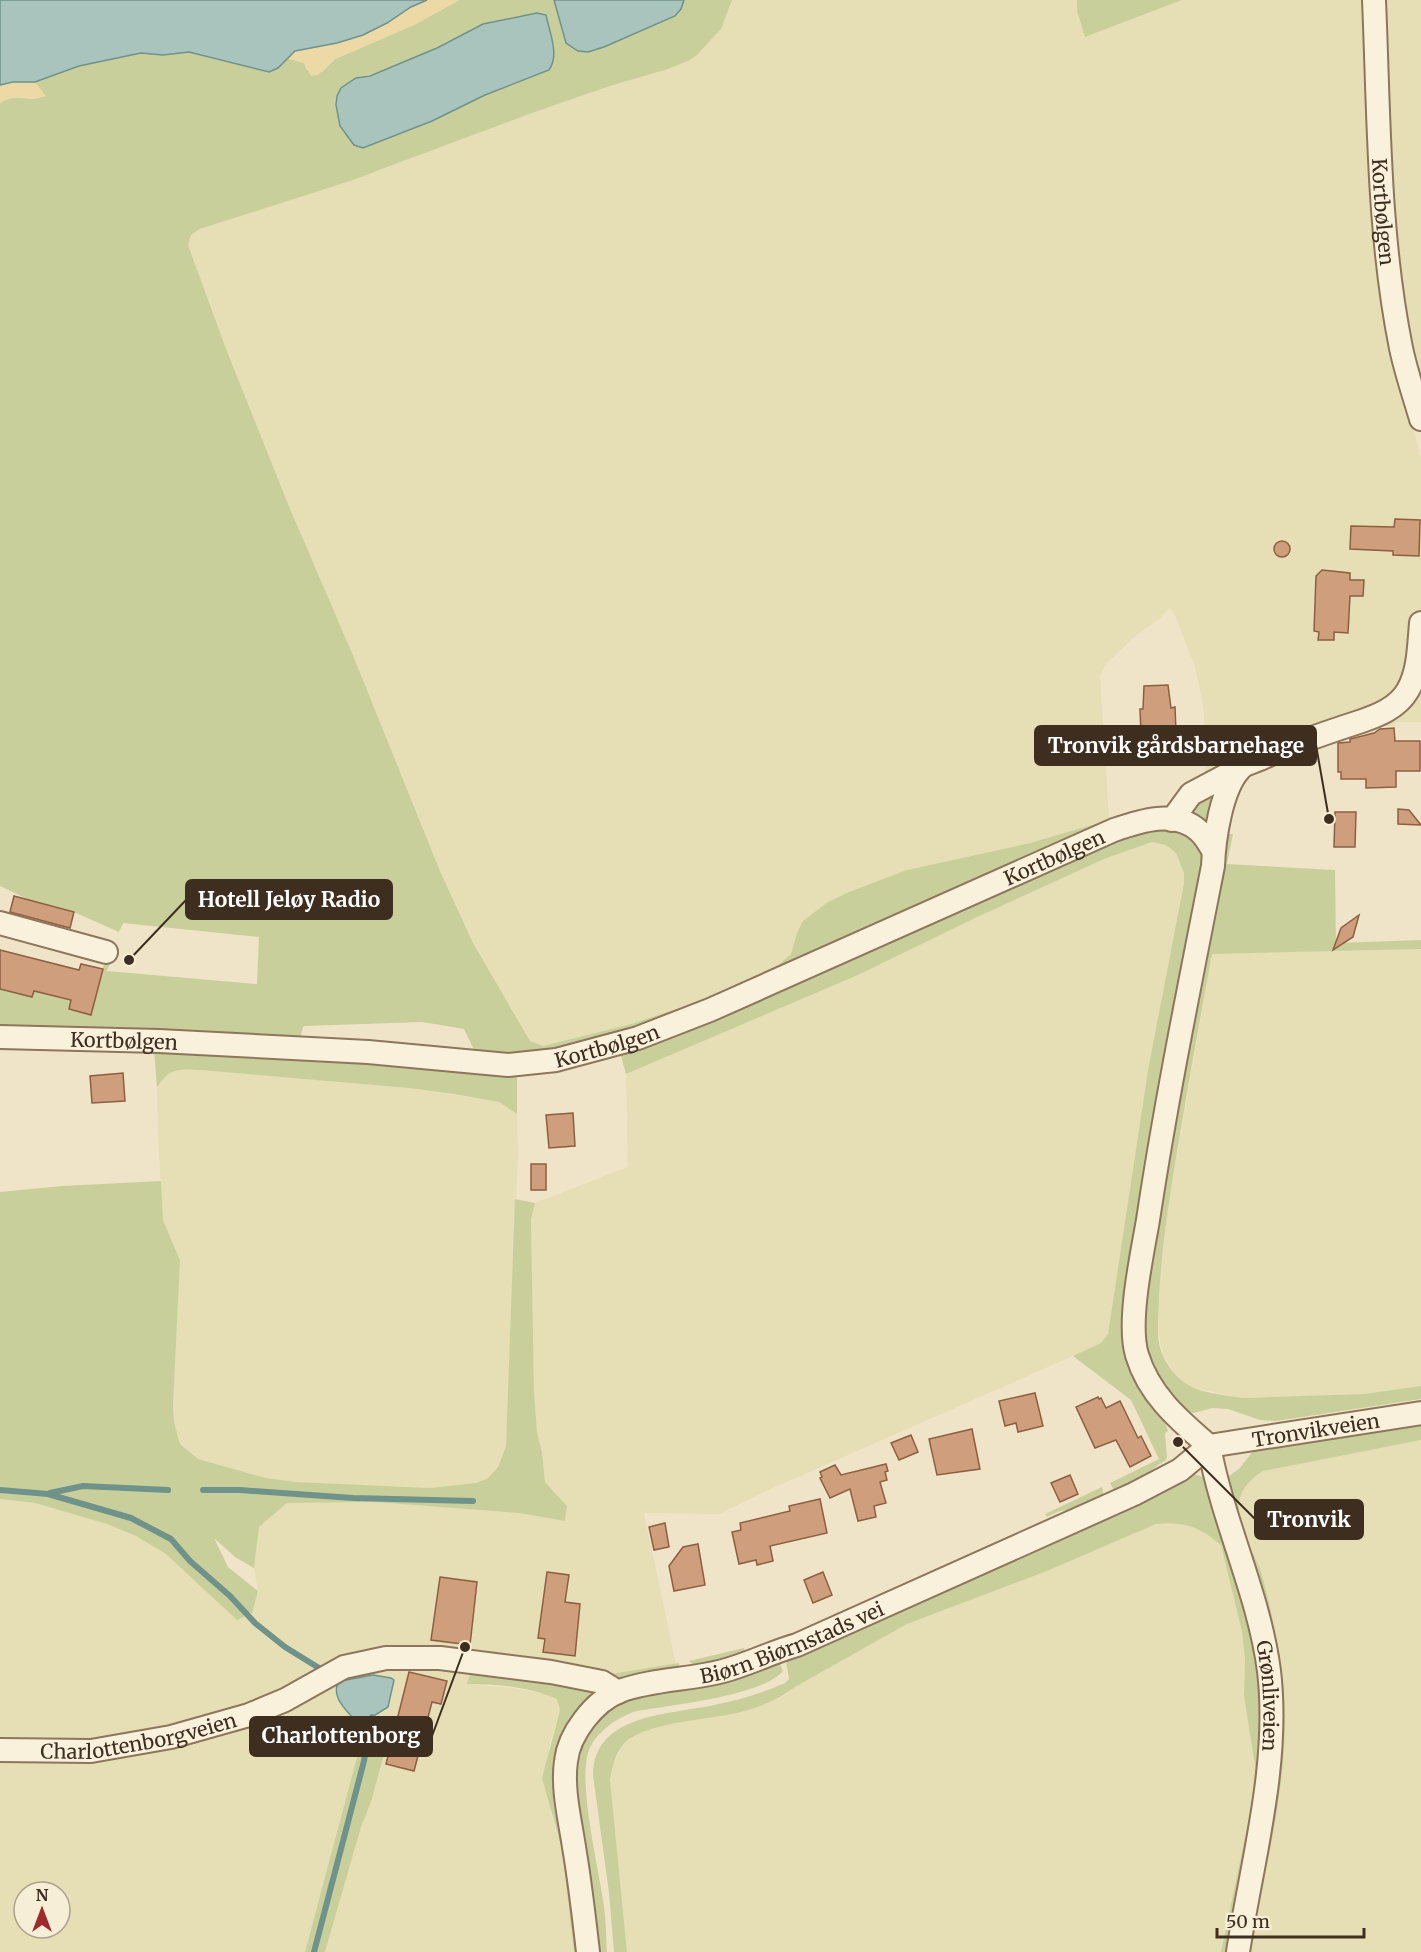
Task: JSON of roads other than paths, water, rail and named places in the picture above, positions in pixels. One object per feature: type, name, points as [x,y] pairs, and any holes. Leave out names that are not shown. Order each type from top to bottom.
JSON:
[{"type":"street","name":"Kortbølgen","points":[[1374,0],[1385,228],[1402,350],[1421,419]]},
{"type":"street","points":[[1172,820],[1191,794],[1241,767],[1292,744],[1389,710],[1403,698],[1416,671],[1421,623]]},
{"type":"street","points":[[1209,1446],[1159,1399],[1137,1355],[1134,1329],[1137,1291],[1158,1154],[1213,866],[1214,850],[1229,786],[1241,767]]},
{"type":"street","name":"Kortbølgen","points":[[0,1037],[159,1041],[368,1052],[508,1065],[556,1060],[638,1038],[710,1010],[1114,830],[1139,821],[1155,818],[1172,820],[1199,831],[1214,850]]},
{"type":"street","points":[[0,923],[106,952]]},
{"type":"street","name":"Tronvikveien","points":[[1209,1446],[1421,1413]]},
{"type":"street","name":"Biørn Biørnstads vei","points":[[588,1952],[568,1812],[566,1761],[574,1735],[588,1716],[605,1700],[618,1692],[645,1684],[722,1672],[796,1645],[1134,1494],[1179,1470],[1209,1446]]},
{"type":"street","name":"Grønliveien","points":[[1209,1446],[1216,1482],[1263,1639],[1271,1703],[1271,1738],[1265,1799],[1238,1952]]},
{"type":"street","name":"Charlottenborgveien","points":[[0,1750],[91,1751],[171,1737],[249,1715],[285,1700],[344,1667],[386,1658],[440,1658],[551,1672],[594,1680],[618,1692]]},
{"type":"water","points":[[0,0],[427,0],[363,35],[337,43],[295,51],[278,68],[269,72],[189,52],[163,55],[141,53],[79,66],[35,82],[13,82],[0,85]]},
{"type":"water","points":[[554,0],[684,0],[675,16],[588,52],[578,51],[566,43]]},
{"type":"water","points":[[537,13],[546,15],[553,43],[554,57],[549,70],[363,148],[354,145],[340,126],[336,105],[337,96],[341,88],[356,78],[370,76],[437,48],[483,24]]},
{"type":"water","points":[[373,1675],[394,1680],[388,1707],[372,1717],[352,1717],[338,1699],[337,1684],[340,1679]]},
{"type":"waterway","points":[[50,1493],[83,1486],[168,1490]]},
{"type":"waterway","points":[[0,1490],[48,1494],[131,1518],[171,1539],[190,1561],[230,1596],[255,1623],[285,1647],[319,1668]]},
{"type":"waterway","points":[[203,1490],[240,1490],[353,1498],[473,1501]]},
{"type":"waterway","points":[[314,1952],[364,1761],[372,1717]]},
{"type":"place","name":"Tronvik gårdsbarnehage","points":[[1329,819]]},
{"type":"place","name":"Hotell Jeløy Radio","points":[[129,960]]},
{"type":"place","name":"Tronvik","points":[[1178,1442]]},
{"type":"place","name":"Charlottenborg","points":[[465,1647]]}]
